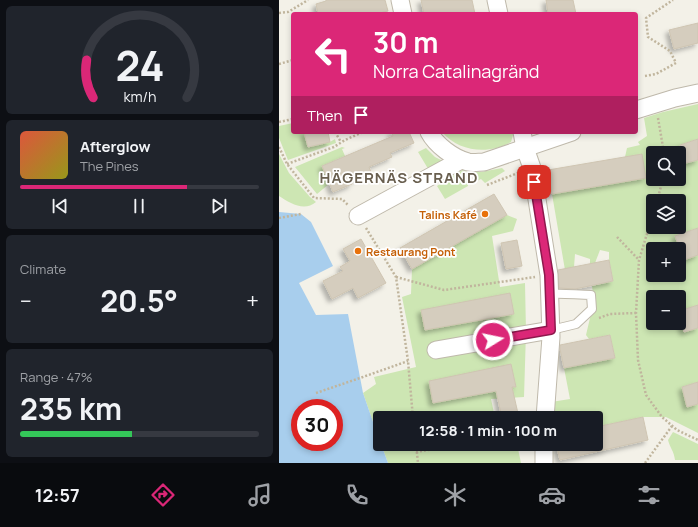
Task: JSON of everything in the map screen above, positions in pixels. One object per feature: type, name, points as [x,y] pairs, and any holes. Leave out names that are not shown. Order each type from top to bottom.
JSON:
[{"type":"street","points":[[400,0],[403,12]]},
{"type":"street","points":[[496,0],[499,12]]},
{"type":"street","points":[[638,109],[675,98],[698,93]]},
{"type":"street","points":[[430,134],[433,139],[444,149],[461,160],[470,162],[484,162],[523,140],[560,134]]},
{"type":"street","points":[[523,140],[532,168],[549,275],[551,330],[545,411]]},
{"type":"street","points":[[358,216],[461,160]]},
{"type":"street","points":[[436,350],[551,330]]},
{"type":"street","points":[[544,451],[544,463]]},
{"type":"lane","points":[[550,294],[591,295],[592,302],[592,309],[575,324],[551,330]]},
{"type":"path","points":[[279,13],[288,12],[309,0]]},
{"type":"path","points":[[645,76],[656,74],[677,63],[670,51],[649,37],[645,18],[673,0]]},
{"type":"path","points":[[279,64],[291,61]]},
{"type":"path","points":[[655,104],[663,146]]},
{"type":"path","points":[[279,122],[291,119]]},
{"type":"path","points":[[336,134],[341,142]]},
{"type":"path","points":[[287,164],[334,147],[359,134]]},
{"type":"path","points":[[279,147],[287,164],[314,198],[343,199],[358,216],[396,277],[408,360],[412,411]]},
{"type":"path","points":[[487,185],[532,168]]},
{"type":"path","points":[[279,218],[301,214]]},
{"type":"path","points":[[647,234],[639,260],[636,313],[639,360],[646,395],[662,417],[672,426],[698,440]]},
{"type":"path","points":[[617,237],[639,260]]},
{"type":"path","points":[[396,277],[444,290],[549,275]]},
{"type":"path","points":[[609,314],[636,313]]},
{"type":"path","points":[[316,393],[408,360]]},
{"type":"path","points":[[645,463],[672,426]]},
{"type":"path","points":[[417,463],[416,452],[422,451]]},
{"type":"green space","points":[[698,104],[698,139],[680,146],[646,146],[646,186],[686,186],[686,163],[698,160],[698,228],[686,232],[686,194],[646,194],[646,234],[681,234],[675,236],[677,242],[646,242],[646,282],[686,282],[686,259],[698,255],[698,305],[686,309],[686,290],[646,290],[646,330],[683,330],[684,332],[698,328],[698,382],[682,387],[687,407],[698,404],[698,433],[666,417],[643,417],[603,426],[603,411],[552,411],[551,402],[570,399],[564,368],[615,358],[610,335],[589,339],[586,335],[594,301],[592,286],[613,281],[609,252],[600,250],[595,263],[590,264],[590,259],[575,254],[574,267],[565,270],[552,194],[625,157],[627,148],[640,145],[638,142],[647,136],[644,118]]},
{"type":"green space","points":[[291,123],[291,134],[305,134],[308,147],[330,142],[335,139],[336,143],[288,160],[279,138],[279,126]]},
{"type":"green space","points":[[444,134],[513,134],[511,142],[493,149],[484,150],[466,147],[449,139]]},
{"type":"green space","points":[[342,147],[345,148],[342,149],[345,156],[322,166],[329,184],[317,194],[295,167]]},
{"type":"green space","points":[[426,148],[435,157],[445,162],[430,172],[418,152]]},
{"type":"green space","points":[[279,154],[289,173],[316,202],[311,205],[302,206],[292,204],[279,196]]},
{"type":"green space","points":[[502,168],[505,171],[485,183],[481,179],[475,182],[472,172]]},
{"type":"green space","points":[[462,170],[466,171],[468,186],[445,199],[437,186]]},
{"type":"green space","points":[[507,215],[517,219],[513,231],[492,236],[500,287],[525,283],[526,332],[524,397],[491,399],[494,411],[373,411],[373,422],[363,393],[376,384],[374,377],[416,367],[402,297],[411,294],[412,269]]},
{"type":"green space","points":[[673,432],[698,444],[698,460],[675,460],[668,440]]},
{"type":"green space","points":[[384,451],[518,451],[521,463],[388,463]]},
{"type":"water","points":[[279,212],[301,214],[311,222],[333,266],[299,283],[316,315],[348,314],[363,393],[373,422],[373,451],[384,451],[388,463],[279,463]]},
{"type":"building","points":[[385,0],[388,11],[318,12],[316,4],[326,1]]},
{"type":"building","points":[[421,0],[472,0],[475,12],[424,12]]},
{"type":"building","points":[[546,0],[573,0],[576,12],[548,12]]},
{"type":"building","points":[[698,23],[698,43],[674,49],[669,30]]},
{"type":"building","points":[[305,134],[328,134],[330,142],[308,147]]},
{"type":"building","points":[[392,134],[410,134],[414,143],[390,153],[392,157],[369,167],[371,172],[351,181],[352,184],[333,192],[322,166],[393,136]]},
{"type":"building","points":[[698,139],[698,160],[686,163],[686,146],[680,145]]},
{"type":"building","points":[[642,154],[646,178],[552,194],[548,170]]},
{"type":"building","points":[[494,194],[507,215],[412,269],[400,248]]},
{"type":"building","points":[[698,228],[698,255],[686,259],[686,242],[677,242],[675,236],[686,234],[686,232]]},
{"type":"building","points":[[361,239],[386,283],[358,298],[353,288],[332,299],[323,281],[343,271],[340,267],[350,261],[343,249]]},
{"type":"building","points":[[517,240],[522,266],[506,269],[501,243]]},
{"type":"building","points":[[609,260],[613,281],[575,289],[559,288],[558,270]]},
{"type":"building","points":[[510,293],[514,314],[425,330],[421,310]]},
{"type":"building","points":[[698,305],[698,328],[684,332],[683,330],[686,330],[686,309]]},
{"type":"building","points":[[610,335],[615,358],[564,368],[560,345]]},
{"type":"building","points":[[511,364],[516,387],[512,387],[517,411],[500,411],[496,391],[433,403],[429,381]]},
{"type":"building","points":[[698,382],[698,404],[687,407],[682,387]]},
{"type":"building","points":[[643,417],[648,440],[603,450],[603,426]]},
{"type":"building","points":[[558,451],[600,451],[560,460]]},
{"type":"place","name":"Talins Kafé","points":[[485,214]]},
{"type":"place","name":"Restaurang Pont","points":[[358,251]]},
{"type":"district","name":"HÄGERNÄS STRAND","points":[[399,177]]},
{"type":"route","points":[[493,340],[551,330],[549,275],[534,182]]}]
